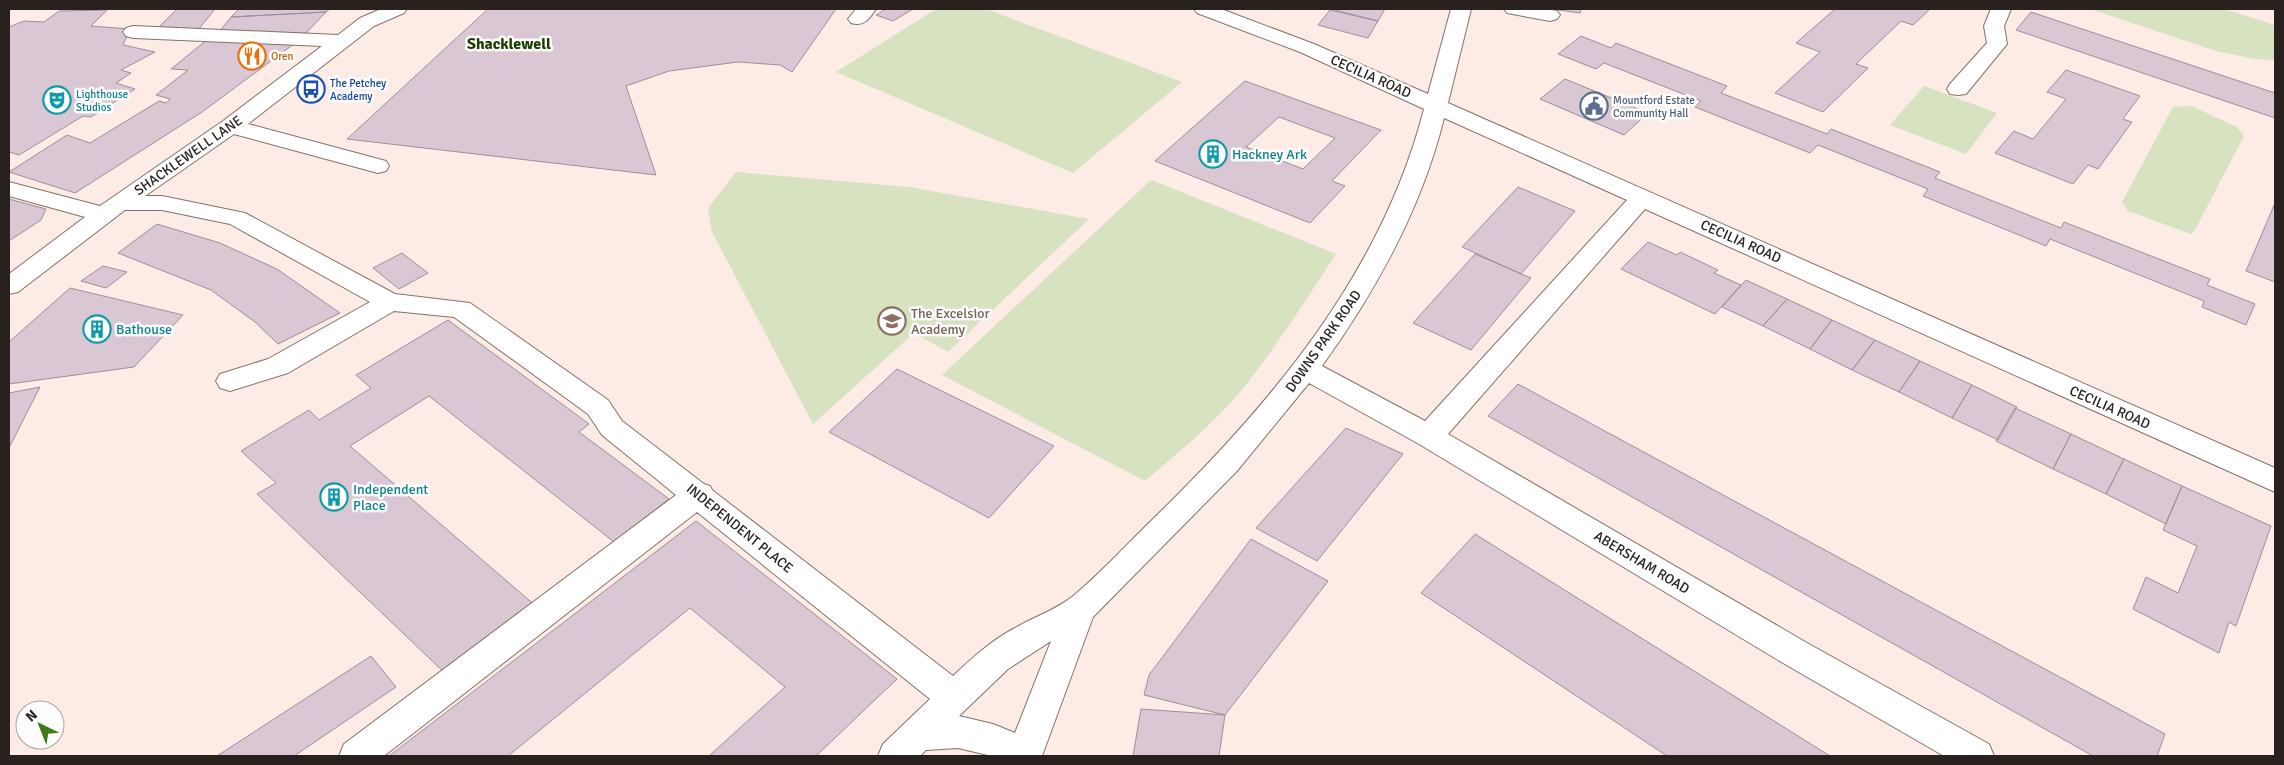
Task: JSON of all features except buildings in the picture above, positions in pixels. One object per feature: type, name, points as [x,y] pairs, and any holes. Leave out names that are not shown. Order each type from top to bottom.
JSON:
[{"type":"street","name":"SHACKLEWELL LANE","points":[[9,286],[112,209],[231,126],[343,41],[369,15],[397,9]]},
{"type":"street","name":"CECILIA ROAD","points":[[1204,9],[1307,48],[2275,481]]},
{"type":"street","name":"DOWNS PARK ROAD","points":[[907,746],[953,697],[1010,647],[1080,609],[1187,505],[1276,408],[1307,370],[1359,290],[1409,192],[1432,128],[1436,105],[1461,9]]},
{"type":"street","points":[[1514,9],[1550,15]]},
{"type":"street","points":[[1958,89],[1997,44],[1994,26],[2001,9]]},
{"type":"street","points":[[133,32],[343,41]]},
{"type":"street","points":[[231,126],[378,166]]},
{"type":"street","name":"INDEPENDENT PLACE","points":[[9,189],[112,209],[162,203],[237,218],[390,302],[462,309],[598,407],[612,428],[699,494],[953,697]]},
{"type":"street","points":[[1429,436],[1643,197]]},
{"type":"street","points":[[230,381],[278,366],[390,302]]},
{"type":"street","name":"ABERSHAM ROAD","points":[[1307,370],[1429,436],[1795,653],[1976,756]]},
{"type":"street","points":[[357,756],[699,494]]},
{"type":"street","name":"DOWNS PARK ROAD","points":[[907,746],[958,732],[993,740],[1024,754],[1080,609]]},
{"type":"green space","points":[[936,9],[986,9],[1182,82],[1073,173],[836,72]]},
{"type":"green space","points":[[2090,9],[2224,9],[2275,25],[2275,60],[2255,59],[2216,51]]},
{"type":"green space","points":[[1924,86],[1997,113],[1966,154],[1890,125]]},
{"type":"green space","points":[[2191,106],[2237,127],[2244,136],[2196,228],[2191,234],[2128,211],[2122,202],[2173,107]]},
{"type":"green space","points":[[736,172],[909,187],[1089,219],[948,352],[914,333],[813,424],[712,232],[708,208]]},
{"type":"green space","points":[[1151,180],[1336,254],[1278,342],[1240,392],[1206,427],[1145,481],[942,375]]},
{"type":"place","name":"Oren","points":[[252,56]]},
{"type":"place","name":"The Petchey Academy","points":[[311,89]]},
{"type":"place","name":"Lighthouse Studios","points":[[57,100]]},
{"type":"place","name":"Mountford Estate Community Hall","points":[[1594,106]]},
{"type":"place","name":"Hackney Ark","points":[[1213,154]]},
{"type":"place","name":"The Excelsior Academy","points":[[892,321]]},
{"type":"place","name":"Bathouse","points":[[97,329]]},
{"type":"place","name":"Independent Place","points":[[334,497]]},
{"type":"district","name":"Shacklewell","points":[[509,43]]}]
